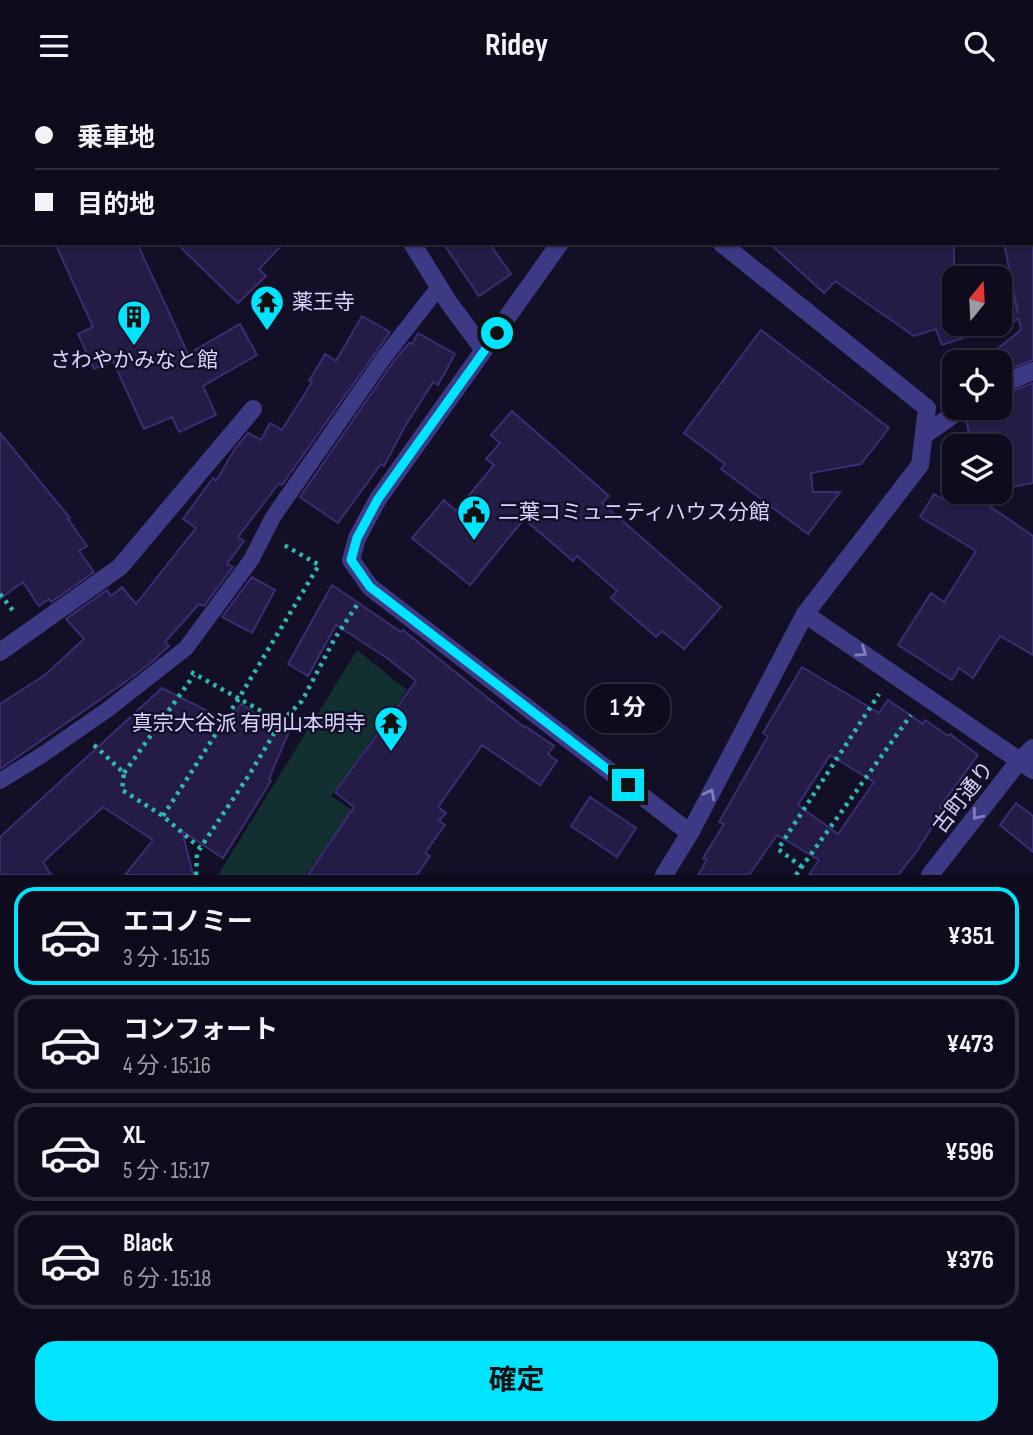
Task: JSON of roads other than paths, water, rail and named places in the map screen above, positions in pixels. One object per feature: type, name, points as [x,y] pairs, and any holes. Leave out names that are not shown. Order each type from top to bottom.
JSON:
[{"type":"street","points":[[413,245],[439,287],[484,350]]},
{"type":"street","points":[[559,245],[378,499],[357,538],[351,560],[370,587],[690,833]]},
{"type":"street","points":[[664,875],[690,833],[805,614],[920,465],[927,408],[723,245]]},
{"type":"street","points":[[1012,380],[1033,371]]},
{"type":"street","points":[[0,652],[120,567],[253,409]]},
{"type":"street","points":[[924,435],[946,420]]},
{"type":"street","points":[[805,614],[1026,765]]},
{"type":"street","name":"古町通り","points":[[930,875],[1026,765],[1033,748]]},
{"type":"lane","points":[[0,781],[79,730],[186,648],[251,560],[273,517],[385,356],[439,287]]},
{"type":"place","name":"薬王寺","points":[[267,332]]},
{"type":"place","name":"さわやかみなと館","points":[[134,347]]},
{"type":"place","name":"二葉コミュニティハウス分館","points":[[474,542]]},
{"type":"place","name":"真宗大谷派 有明山本明寺","points":[[391,753]]}]
